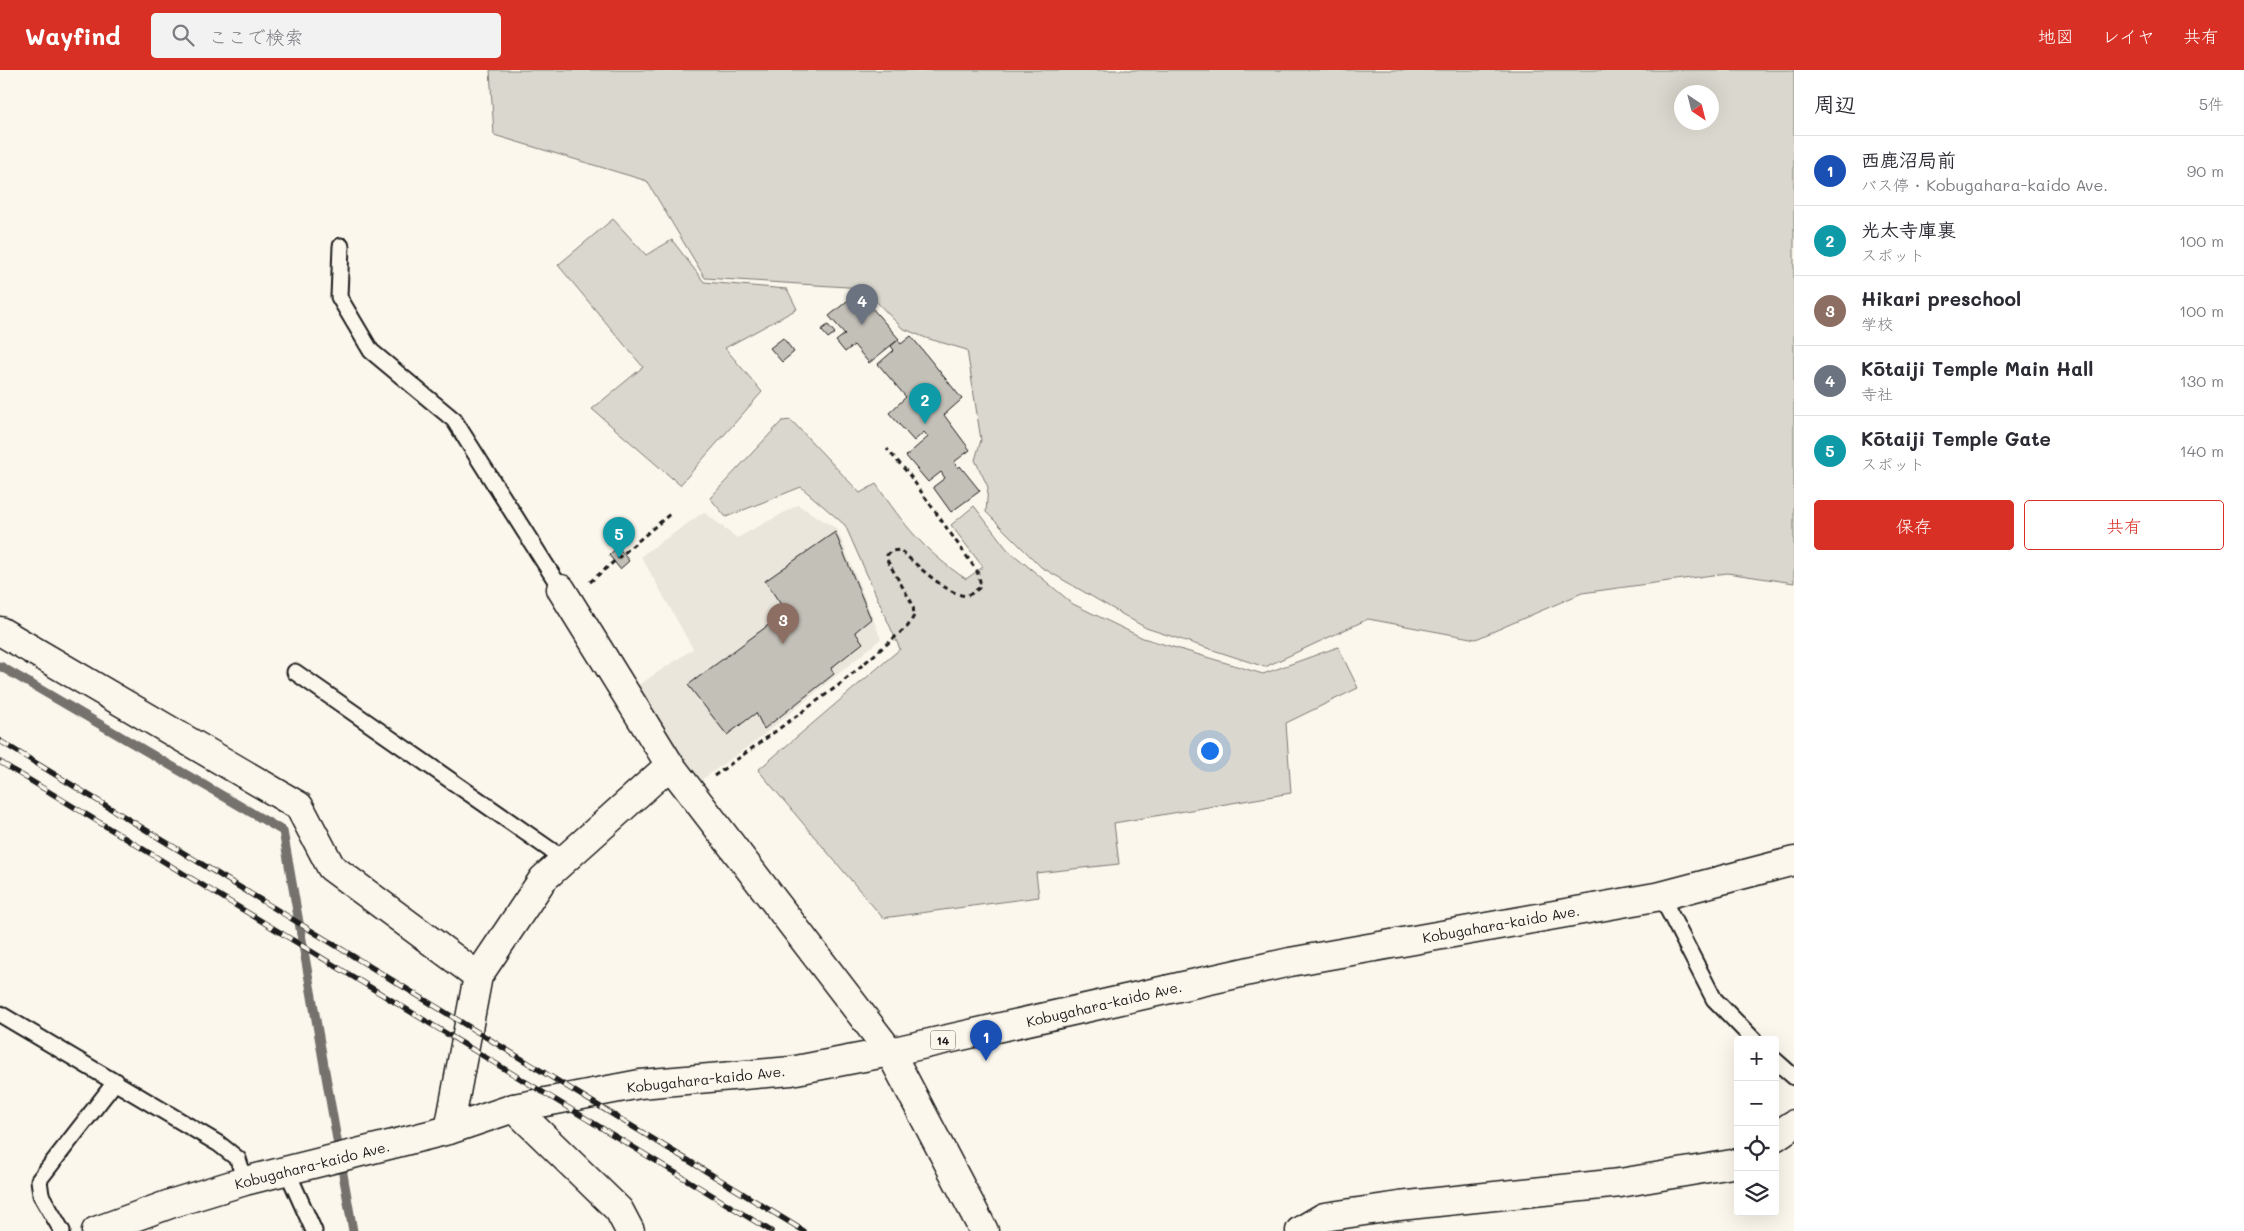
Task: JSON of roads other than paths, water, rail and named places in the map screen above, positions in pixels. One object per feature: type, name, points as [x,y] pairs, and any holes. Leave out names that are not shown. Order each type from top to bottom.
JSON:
[{"type":"street","points":[[573,587],[670,765],[890,1052],[984,1231]]},
{"type":"street","points":[[0,631],[299,806],[330,867],[478,976]]},
{"type":"street","points":[[449,1130],[478,976],[543,879],[670,765]]},
{"type":"street","name":"Kobugahara-kaido Ave.","points":[[96,1231],[170,1204],[245,1181],[449,1130],[514,1108],[640,1084],[792,1071],[890,1052],[1290,962],[1661,896],[1794,861]]},
{"type":"street","points":[[514,1108],[619,1210],[630,1231]]},
{"type":"street","points":[[1779,1134],[1794,1124]]},
{"type":"street","points":[[1300,1231],[1324,1217],[1399,1206],[1620,1183],[1734,1165]]},
{"type":"lane","points":[[341,246],[340,297],[370,351],[454,420],[573,587]]},
{"type":"lane","points":[[295,672],[565,860]]},
{"type":"lane","points":[[1661,896],[1714,999],[1750,1036]]},
{"type":"lane","points":[[0,1014],[116,1081],[219,1144],[238,1159],[245,1181]]},
{"type":"lane","points":[[1779,1064],[1794,1077]]},
{"type":"lane","points":[[62,1231],[41,1196],[39,1180],[116,1081]]},
{"type":"lane","points":[[287,1171],[314,1231]]},
{"type":"waterway","points":[[0,666],[283,831],[353,1231]]},
{"type":"railway","points":[[0,741],[804,1231]]},
{"type":"railway","points":[[0,762],[771,1231]]},
{"type":"place","name":"Kōtaiji Temple Main Hall","points":[[862,325]]},
{"type":"place","name":"光太寺庫裏","points":[[925,424]]},
{"type":"place","name":"Kōtaiji Temple Gate","points":[[619,558]]},
{"type":"place","name":"Hikari preschool","points":[[783,644]]},
{"type":"place","name":"西鹿沼局前","points":[[986,1061]]}]
